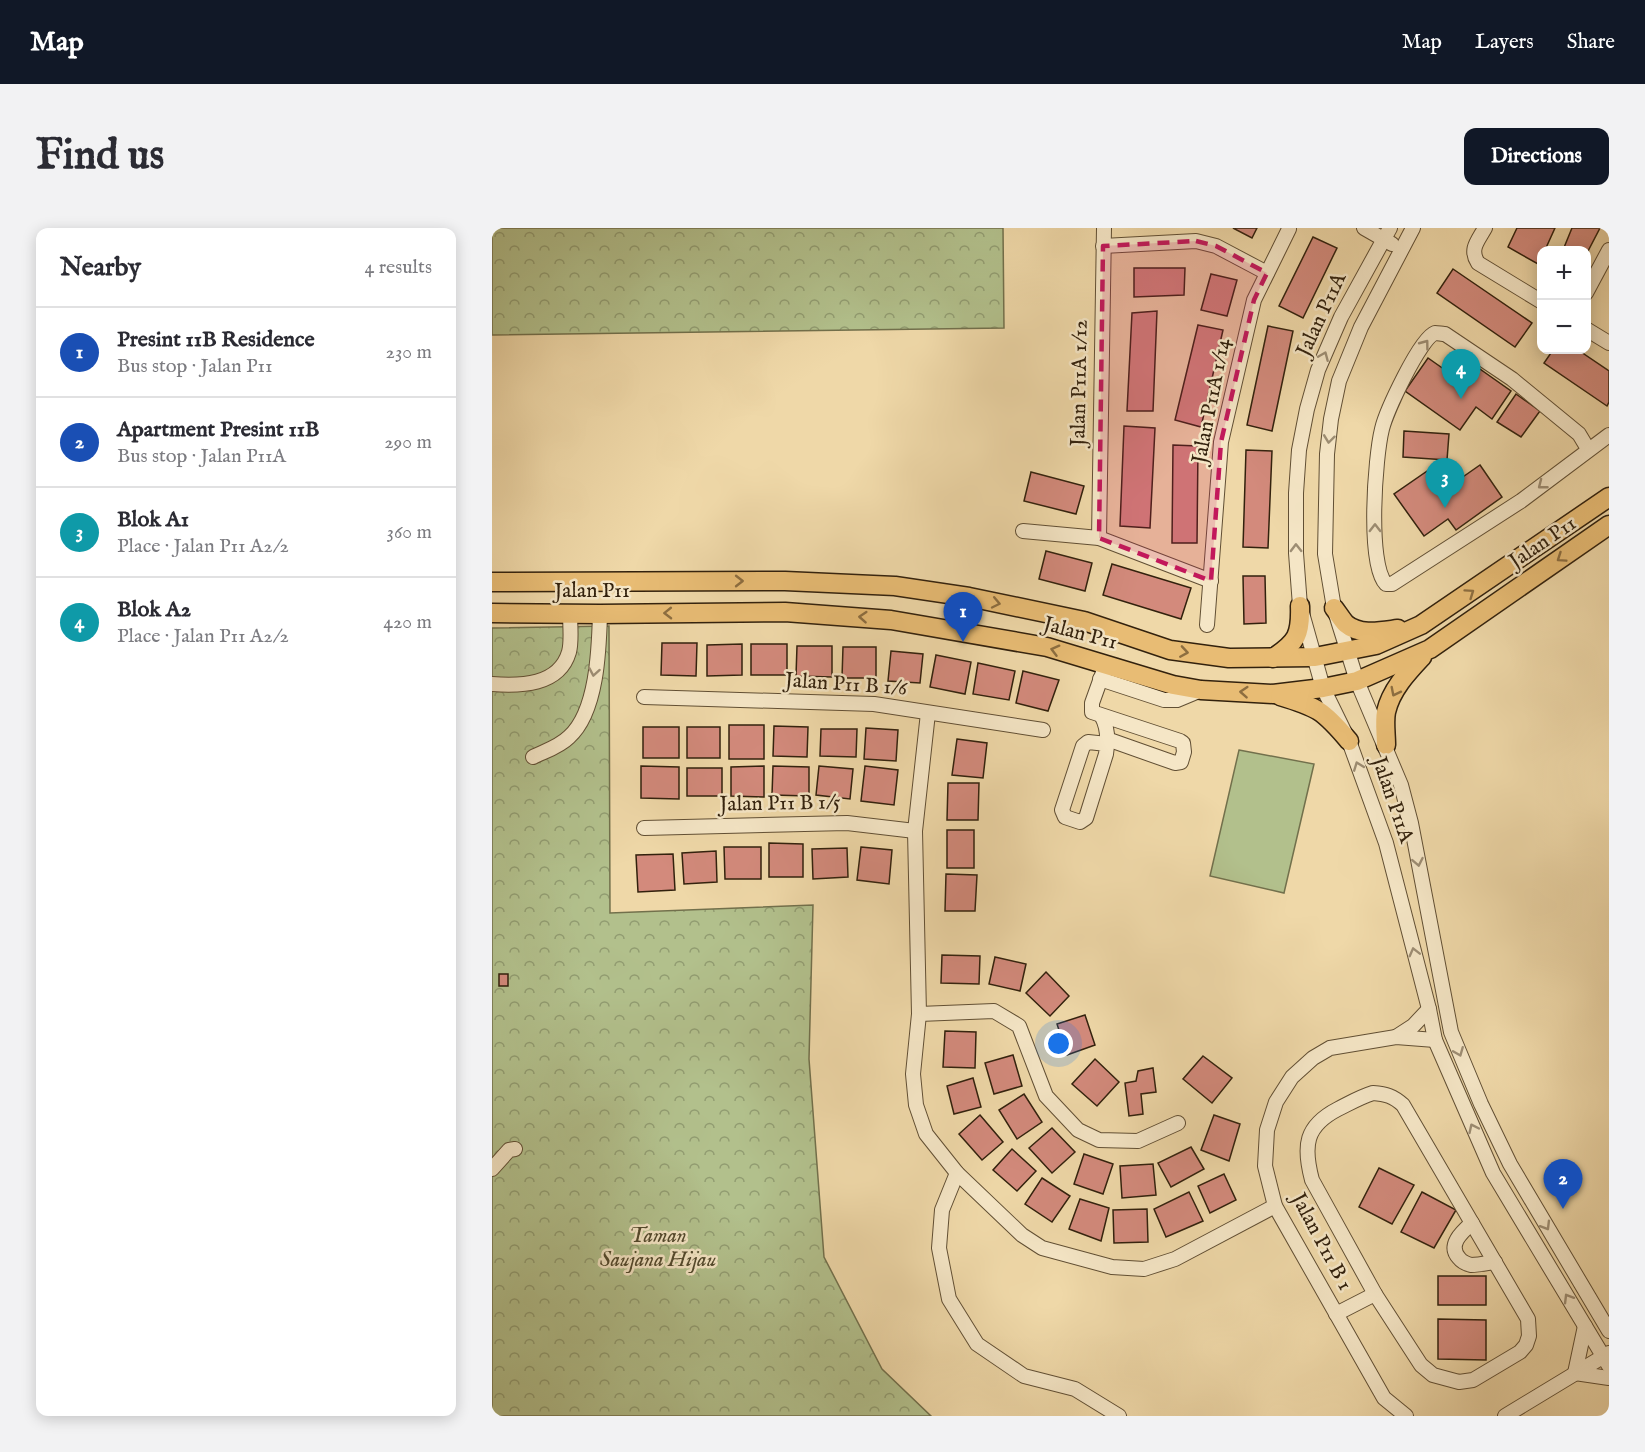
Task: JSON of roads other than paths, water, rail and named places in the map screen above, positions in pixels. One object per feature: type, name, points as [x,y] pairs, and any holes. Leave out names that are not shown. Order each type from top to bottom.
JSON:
[{"type":"main road","name":"Jalan P11","points":[[492,582],[785,581],[895,586],[969,597],[1084,621],[1170,650],[1229,658],[1315,657],[1376,645],[1421,625],[1609,497]]},
{"type":"main road","name":"Jalan P11","points":[[492,613],[785,612],[891,620],[1047,647],[1103,672],[1201,690],[1273,694],[1358,681],[1430,649],[1609,525]]},
{"type":"main road","points":[[1273,658],[1290,646],[1298,636],[1300,606]]},
{"type":"main road","points":[[1334,608],[1346,624],[1359,630],[1380,631],[1421,625]]},
{"type":"main road","points":[[1386,745],[1386,713],[1395,690],[1407,672],[1430,649]]},
{"type":"main road","points":[[1273,694],[1311,705],[1329,717],[1349,741]]},
{"type":"street","name":"Jalan P11A 1/12","points":[[1099,538],[1104,228]]},
{"type":"street","points":[[1364,228],[1387,234],[1402,249]]},
{"type":"street","name":"Jalan P11A","points":[[1413,228],[1361,327],[1339,381],[1331,419],[1327,454],[1325,554],[1334,608],[1358,681],[1401,785],[1411,823],[1451,1032],[1480,1104],[1510,1164],[1605,1318],[1609,1331]]},
{"type":"street","points":[[1485,228],[1474,247],[1473,255],[1478,263],[1539,300]]},
{"type":"street","name":"Jalan P11A 1/14","points":[[1207,625],[1221,442],[1254,300],[1289,229]]},
{"type":"street","name":"Jalan P11A","points":[[1387,234],[1341,316],[1318,370],[1307,409],[1299,450],[1296,494],[1296,554],[1300,606],[1323,688],[1349,741],[1386,843],[1429,1009],[1434,1040],[1493,1173],[1585,1326],[1607,1358]]},
{"type":"street","points":[[1103,246],[1196,241],[1216,246],[1267,273]]},
{"type":"street","points":[[1591,285],[1609,250]]},
{"type":"street","points":[[1591,332],[1609,343]]},
{"type":"street","points":[[1588,449],[1579,434],[1512,379],[1445,334],[1435,333],[1427,339],[1397,389],[1382,430],[1375,490],[1375,549],[1381,579],[1386,584],[1392,584],[1521,501],[1609,435]]},
{"type":"street","points":[[1023,531],[1099,538],[1211,581]]},
{"type":"street","points":[[492,684],[514,686],[539,682],[557,671],[566,660],[570,650],[570,614]]},
{"type":"street","points":[[533,757],[557,746],[571,736],[588,710],[599,644],[600,614]]},
{"type":"street","points":[[1102,717],[1107,729],[1107,741],[1106,754],[1086,818],[1080,822],[1065,817],[1062,810],[1083,746],[1088,742],[1107,741],[1174,763],[1181,762],[1184,752],[1183,744],[1092,712],[1103,672]]},
{"type":"street","name":"Jalan P11 B 1/6","points":[[644,698],[874,704],[1043,730]]},
{"type":"street","points":[[928,713],[915,831],[919,1014],[913,1074],[916,1105],[926,1134],[957,1173],[1022,1235],[1042,1248],[1112,1267],[1144,1269],[1175,1259],[1275,1206]]},
{"type":"street","points":[[1107,741],[1115,725],[1120,722]]},
{"type":"street","name":"Jalan P11 B 1/5","points":[[644,828],[847,823],[915,831]]},
{"type":"street","name":"Jalan P11 B 1","points":[[1396,1037],[1414,1025],[1429,1009]]},
{"type":"street","points":[[919,1014],[994,1011],[1019,1026],[1046,1096],[1078,1130],[1099,1140],[1138,1140],[1178,1123]]},
{"type":"street","name":"Jalan P11 B 1","points":[[1406,1416],[1384,1398],[1275,1206],[1265,1166],[1267,1130],[1276,1102],[1292,1077],[1313,1058],[1330,1048],[1396,1037],[1434,1040]]},
{"type":"street","points":[[1373,1093],[1386,1094],[1395,1098],[1403,1105],[1472,1223],[1528,1318],[1529,1336],[1520,1352],[1473,1380],[1459,1382],[1444,1380],[1433,1375],[1421,1365],[1375,1294],[1312,1180],[1307,1160],[1308,1139],[1314,1128],[1324,1116],[1360,1097],[1373,1093]]},
{"type":"street","points":[[492,1169],[509,1150],[515,1149]]},
{"type":"street","points":[[957,1173],[942,1210],[939,1248],[949,1299],[977,1344],[1024,1376],[1075,1389],[1119,1416]]},
{"type":"street","points":[[1472,1223],[1460,1233],[1455,1244],[1455,1253],[1469,1265],[1495,1262]]},
{"type":"street","points":[[1336,1314],[1375,1294]]},
{"type":"street","points":[[1575,1373],[1585,1326]]},
{"type":"street","points":[[1505,1416],[1575,1373],[1607,1358]]},
{"type":"street","points":[[1575,1373],[1609,1378]]},
{"type":"place","name":"Blok A2","points":[[1461,399]]},
{"type":"place","name":"Blok A1","points":[[1445,508]]},
{"type":"place","name":"Presint 11B Residence","points":[[963,642]]},
{"type":"place","name":"Apartment Presint 11B","points":[[1563,1209]]},
{"type":"park label","name":"Taman Saujana Hijau","points":[[658,1248]]}]
